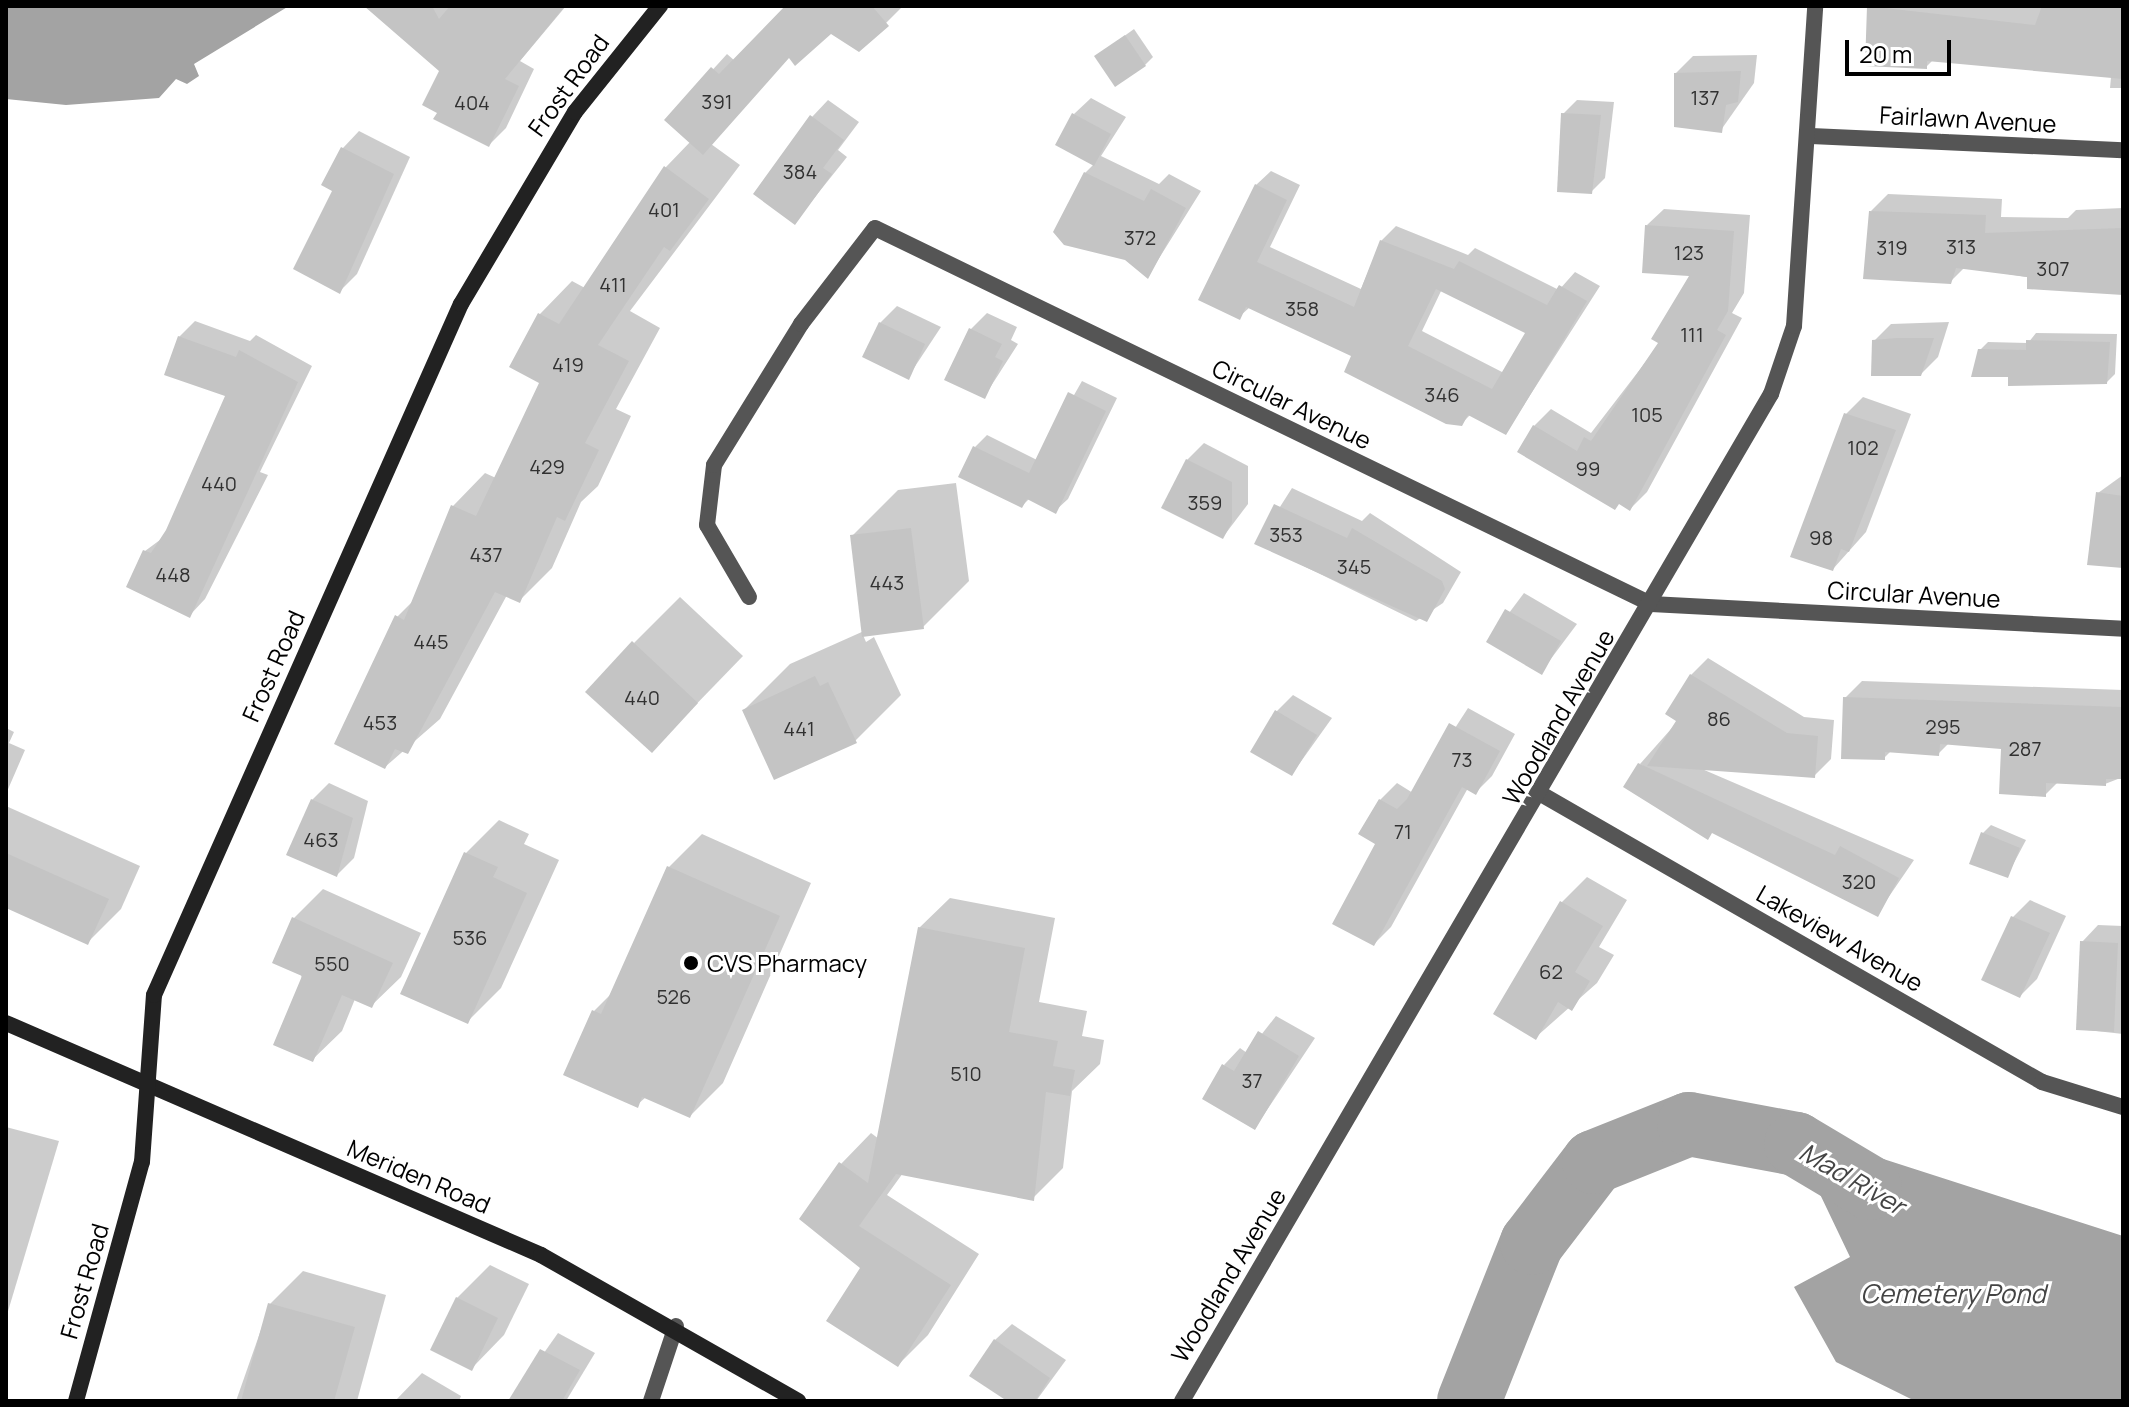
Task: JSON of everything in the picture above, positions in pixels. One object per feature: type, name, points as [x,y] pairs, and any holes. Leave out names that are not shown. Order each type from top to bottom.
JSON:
[{"type":"main road","name":"Frost Road","points":[[76,1401],[142,1162],[154,995],[461,304],[575,112],[660,6]]},
{"type":"main road","name":"Meriden Road","points":[[6,1023],[541,1255],[676,1326],[798,1401]]},
{"type":"street","name":"Woodland Avenue","points":[[1182,1401],[1541,794],[1771,394],[1794,326],[1811,136],[1815,6]]},
{"type":"street","name":"Fairlawn Avenue","points":[[1811,136],[2123,150]]},
{"type":"street","name":"Circular Avenue","points":[[749,597],[707,525],[714,465],[801,324],[875,228],[1651,604],[2123,629]]},
{"type":"street","name":"Lakeview Avenue","points":[[1541,794],[2042,1082],[2123,1107]]},
{"type":"street","points":[[651,1401],[676,1326]]},
{"type":"water","points":[[6,6],[289,6],[194,64],[199,76],[187,84],[176,79],[159,98],[66,105],[6,99]]},
{"type":"water","name":"Cemetery Pond","points":[[1812,1136],[2123,1236],[2123,1401],[1915,1401],[1836,1362],[1794,1287],[1850,1257],[1796,1144]]},
{"type":"building","points":[[364,6],[432,6],[439,19],[450,6],[565,6],[505,79],[519,86],[489,147],[433,119],[437,113],[422,105],[439,71]]},
{"type":"building","points":[[785,6],[872,6],[889,26],[859,52],[831,34],[795,66],[789,58],[703,155],[664,120],[711,67],[719,74]]},
{"type":"building","points":[[1867,6],[2035,25],[2042,6],[2123,6],[2123,79],[1927,61],[1927,69],[1865,66]]},
{"type":"building","points":[[1125,35],[1146,66],[1115,87],[1094,56]]},
{"type":"building","points":[[1741,71],[1738,102],[1726,105],[1722,133],[1674,127],[1674,73]]},
{"type":"building","points":[[1072,113],[1111,134],[1094,166],[1055,145]]},
{"type":"building","points":[[1561,113],[1601,115],[1592,194],[1557,192]]},
{"type":"building","points":[[810,115],[844,140],[823,168],[832,174],[795,225],[753,194]]},
{"type":"building","points":[[341,147],[394,174],[340,294],[293,269],[332,191],[321,185]]},
{"type":"building","points":[[664,166],[709,199],[670,251],[664,247],[598,345],[629,361],[585,443],[599,450],[565,521],[557,517],[520,603],[495,592],[408,754],[395,749],[385,769],[334,744],[395,615],[404,620],[451,505],[476,516],[539,383],[509,367],[538,313],[559,324]]},
{"type":"building","points":[[1084,172],[1144,201],[1151,189],[1186,208],[1148,279],[1125,260],[1064,245],[1053,232]]},
{"type":"building","points":[[1255,184],[1287,200],[1257,262],[1354,307],[1380,240],[1454,269],[1459,261],[1547,305],[1559,285],[1587,301],[1506,435],[1468,415],[1462,426],[1446,424],[1344,372],[1351,356],[1246,307],[1240,320],[1198,300]],"holes":[[[1436,289],[1525,333],[1492,389],[1408,346]]]},
{"type":"building","points":[[1869,211],[1986,215],[1985,233],[2123,228],[2123,295],[2027,289],[2027,277],[1956,268],[1951,284],[1863,279]]},
{"type":"building","points":[[1645,225],[1734,231],[1728,311],[1717,330],[1726,335],[1630,511],[1619,504],[1615,510],[1517,452],[1533,425],[1577,451],[1584,437],[1591,441],[1658,343],[1651,339],[1689,276],[1642,273]]},
{"type":"building","points":[[879,322],[925,344],[909,380],[862,357]]},
{"type":"building","points":[[969,328],[1002,344],[995,357],[1003,361],[985,399],[944,380]]},
{"type":"building","points":[[178,336],[236,357],[239,350],[298,382],[190,618],[126,587],[143,550],[151,553],[166,530],[225,396],[164,375]]},
{"type":"building","points":[[1934,338],[1921,376],[1871,376],[1872,340]]},
{"type":"building","points":[[2026,340],[2110,342],[2107,384],[2008,386],[2008,377],[1971,377],[1978,349],[2026,350]]},
{"type":"building","points":[[1068,392],[1106,411],[1056,514],[1027,499],[1022,508],[958,477],[973,446],[1029,473]]},
{"type":"building","points":[[1844,413],[1896,430],[1849,552],[1841,549],[1833,571],[1790,557]]},
{"type":"building","points":[[1186,459],[1232,482],[1232,522],[1223,539],[1161,508]]},
{"type":"building","points":[[2096,492],[2123,496],[2123,568],[2087,565]]},
{"type":"building","points":[[1274,504],[1347,538],[1352,528],[1442,581],[1445,589],[1427,622],[1254,544]]},
{"type":"building","points":[[911,528],[924,629],[862,637],[850,535]]},
{"type":"building","points":[[1505,609],[1561,641],[1542,675],[1486,642]]},
{"type":"building","points":[[632,641],[698,703],[652,753],[585,692]]},
{"type":"building","points":[[1690,674],[1787,733],[1818,736],[1815,778],[1647,766],[1676,721],[1665,714]]},
{"type":"building","points":[[815,676],[820,686],[828,682],[857,743],[774,780],[742,710]]},
{"type":"building","points":[[1843,697],[2121,707],[2123,779],[2106,779],[2106,786],[2046,783],[2046,797],[1999,794],[2001,749],[1940,744],[1939,756],[1885,752],[1885,760],[1841,759]]},
{"type":"building","points":[[1275,710],[1317,735],[1292,776],[1250,752]]},
{"type":"building","points":[[1449,723],[1500,751],[1476,795],[1462,787],[1374,946],[1332,924],[1375,844],[1358,834],[1379,799],[1397,809],[1407,799]]},
{"type":"building","points":[[1638,763],[1835,855],[1840,846],[1899,878],[1878,917],[1712,833],[1708,840],[1623,787]]},
{"type":"building","points":[[311,799],[353,818],[337,877],[286,855]]},
{"type":"building","points":[[1981,832],[2020,848],[2008,878],[1969,864]]},
{"type":"building","points":[[464,852],[498,867],[493,877],[527,893],[468,1024],[400,994]]},
{"type":"building","points":[[6,853],[109,899],[88,945],[6,908]]},
{"type":"building","name":"CVS Pharmacy","points":[[667,866],[780,916],[690,1118],[642,1097],[638,1108],[563,1075],[592,1010],[601,1014]]},
{"type":"building","points":[[1560,901],[1603,926],[1575,972],[1590,981],[1572,1011],[1558,1002],[1536,1040],[1493,1014]]},
{"type":"building","points":[[2011,916],[2050,933],[2020,998],[1981,980]]},
{"type":"building","points":[[292,917],[393,963],[372,1008],[342,995],[313,1062],[273,1045],[302,976],[272,963]]},
{"type":"building","points":[[918,927],[1025,948],[1009,1032],[1058,1041],[1053,1066],[1075,1070],[1070,1096],[1046,1092],[1034,1201],[896,1174],[859,1226],[951,1285],[898,1367],[826,1321],[860,1268],[799,1219],[839,1162],[868,1183]]},
{"type":"building","points":[[2080,941],[2118,943],[2114,1032],[2076,1030]]},
{"type":"building","points":[[1258,1031],[1299,1056],[1255,1130],[1202,1099],[1222,1064],[1234,1071]]},
{"type":"building","points":[[456,1297],[498,1318],[472,1371],[430,1350]]},
{"type":"building","points":[[268,1303],[355,1327],[334,1401],[241,1401]]},
{"type":"building","points":[[994,1339],[1050,1378],[1035,1401],[1007,1401],[969,1376]]},
{"type":"building","points":[[540,1349],[580,1370],[562,1401],[508,1401]]},
{"type":"waterway","name":"Mad River","points":[[1469,1401],[1532,1243],[1594,1162],[1689,1124],[1796,1144],[1870,1188]]},
{"type":"place","name":"CVS Pharmacy","points":[[691,963]]}]
